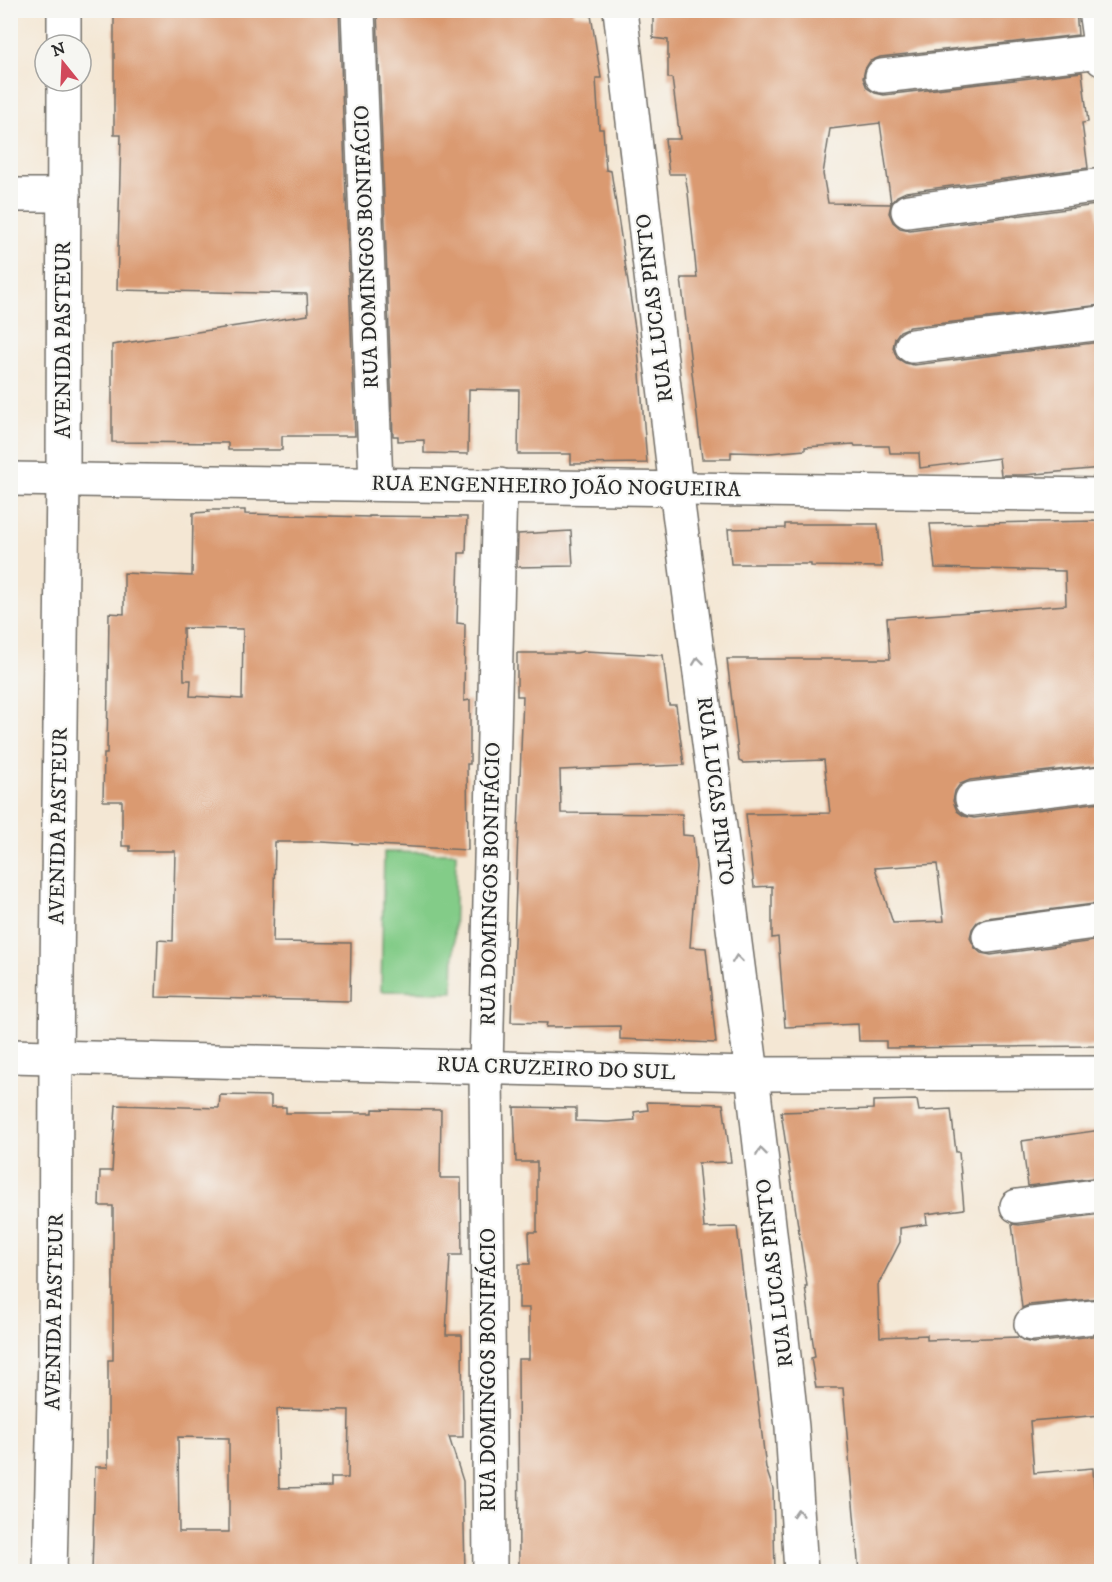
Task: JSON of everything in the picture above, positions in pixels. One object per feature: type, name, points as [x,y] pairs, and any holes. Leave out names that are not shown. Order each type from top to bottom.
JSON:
[{"type":"street","points":[[64,10],[64,33]]},
{"type":"street","name":"RUA DOMINGOS BONIFÁCIO","points":[[358,10],[376,484]]},
{"type":"street","name":"RUA LUCAS PINTO","points":[[620,10],[676,489],[752,1074],[792,1427],[801,1572]]},
{"type":"street","points":[[882,76],[1101,55],[1095,10]]},
{"type":"street","name":"AVENIDA PASTEUR","points":[[50,1572],[56,1354],[56,1056],[63,479],[64,93]]},
{"type":"street","points":[[908,211],[1101,185]]},
{"type":"street","points":[[10,195],[64,195]]},
{"type":"street","points":[[912,346],[1101,323]]},
{"type":"street","name":"RUA ENGENHEIRO JOÃO NOGUEIRA","points":[[10,479],[1101,495]]},
{"type":"street","name":"RUA DOMINGOS BONIFÁCIO","points":[[490,1572],[486,1067],[500,485]]},
{"type":"street","points":[[972,799],[1101,783]]},
{"type":"street","points":[[989,936],[1101,921]]},
{"type":"street","name":"RUA CRUZEIRO DO SUL","points":[[10,1056],[752,1074],[1101,1073]]},
{"type":"street","points":[[1017,1206],[1101,1195]]},
{"type":"street","points":[[1031,1324],[1101,1316]]},
{"type":"green space","points":[[384,852],[456,853],[453,992],[381,991]]},
{"type":"building","points":[[114,10],[339,10],[355,436],[282,436],[282,450],[228,450],[228,443],[112,442],[112,345],[308,315],[307,294],[117,290],[121,135],[114,135]]},
{"type":"building","points":[[377,10],[574,10],[574,15],[591,15],[601,78],[596,78],[599,129],[603,129],[606,170],[611,171],[638,348],[647,463],[571,464],[571,454],[518,454],[519,390],[469,389],[468,454],[424,453],[424,440],[398,441],[398,436],[393,436]]},
{"type":"building","points":[[653,10],[1076,10],[1078,35],[880,57],[870,61],[863,78],[867,88],[884,95],[1082,72],[1088,122],[1082,123],[1088,168],[906,192],[897,196],[891,203],[880,123],[830,129],[823,174],[828,203],[891,204],[889,213],[893,222],[900,228],[910,230],[1096,205],[1101,236],[1101,305],[910,327],[900,331],[895,338],[893,348],[897,358],[914,365],[1101,342],[1101,468],[1001,475],[999,458],[920,468],[919,453],[890,453],[889,446],[855,446],[854,444],[805,447],[805,450],[769,453],[731,452],[731,459],[702,459],[681,278],[697,278],[688,193],[685,174],[669,174],[665,139],[680,139],[672,78],[668,78],[668,40],[653,38]]},
{"type":"building","points":[[208,510],[245,510],[245,514],[467,517],[466,553],[459,553],[457,623],[465,624],[464,701],[470,700],[470,764],[467,764],[468,850],[321,842],[275,842],[273,942],[351,943],[350,1001],[156,997],[158,940],[173,941],[175,851],[130,851],[130,846],[122,846],[122,801],[103,801],[104,754],[107,754],[109,613],[124,614],[124,573],[192,576],[193,513],[209,512]],"holes":[[[183,628],[243,629],[242,699],[190,696],[191,680],[184,680]]]},
{"type":"building","points":[[1101,521],[1101,765],[970,780],[960,784],[955,791],[953,801],[957,811],[964,816],[974,818],[1101,802],[1101,903],[986,918],[977,922],[970,938],[975,948],[981,953],[991,955],[1101,940],[1101,1046],[886,1048],[886,1041],[859,1041],[858,1024],[785,1027],[778,937],[772,938],[772,886],[754,887],[746,814],[830,813],[824,760],[743,763],[739,761],[727,659],[890,659],[887,618],[1066,605],[1065,571],[935,568],[930,524]],"holes":[[[937,864],[944,921],[893,923],[875,868]]]},
{"type":"building","points":[[785,524],[878,524],[882,567],[731,564],[728,529],[785,528]]},
{"type":"building","points":[[571,531],[573,566],[517,567],[518,534]]},
{"type":"building","points":[[585,651],[663,655],[669,705],[676,705],[684,765],[560,770],[561,813],[682,814],[683,835],[693,836],[696,867],[690,947],[706,948],[716,1043],[620,1039],[620,1026],[546,1027],[547,1023],[511,1022],[523,696],[517,696],[517,653]]},
{"type":"building","points":[[220,1095],[271,1096],[271,1107],[286,1107],[286,1113],[373,1113],[373,1109],[441,1110],[440,1178],[461,1178],[462,1255],[450,1255],[446,1335],[462,1335],[463,1437],[449,1437],[463,1481],[465,1572],[92,1572],[95,1467],[108,1467],[108,1360],[113,1360],[113,1206],[99,1206],[100,1171],[112,1171],[116,1105],[219,1108]],"holes":[[[277,1409],[349,1410],[348,1478],[331,1478],[331,1487],[279,1488]],[[178,1437],[229,1438],[229,1532],[179,1532]]]},
{"type":"building","points":[[917,1100],[919,1111],[951,1109],[956,1152],[959,1152],[964,1209],[926,1214],[927,1224],[900,1228],[900,1242],[878,1285],[880,1337],[927,1335],[927,1340],[1018,1337],[1033,1343],[1101,1335],[1101,1415],[1030,1421],[1034,1473],[1093,1468],[1094,1487],[1099,1486],[1101,1511],[1101,1572],[859,1572],[843,1388],[816,1388],[811,1358],[815,1357],[805,1286],[807,1286],[781,1112],[873,1109],[873,1101]]},
{"type":"building","points":[[647,1102],[723,1104],[731,1162],[698,1163],[704,1228],[737,1227],[766,1468],[773,1489],[775,1572],[519,1572],[518,1359],[529,1359],[529,1308],[519,1308],[519,1264],[530,1264],[529,1232],[537,1232],[537,1162],[516,1162],[514,1107],[576,1108],[576,1121],[608,1122],[635,1120],[634,1112],[648,1110]]},
{"type":"building","points":[[1101,1130],[1101,1177],[1028,1186],[1022,1141]]},
{"type":"building","points":[[1101,1214],[1101,1298],[1029,1305],[1022,1308],[1012,1224]]}]
